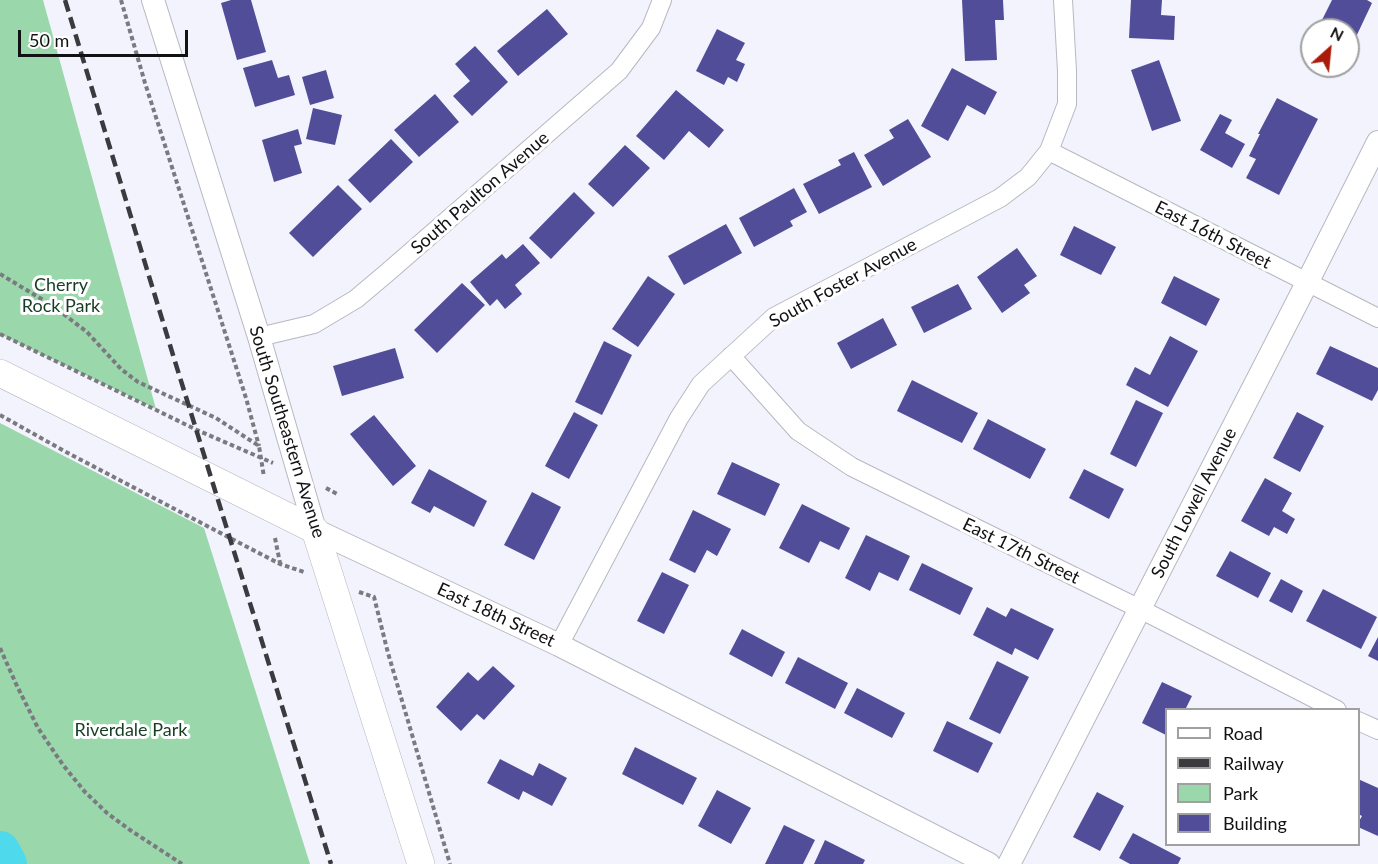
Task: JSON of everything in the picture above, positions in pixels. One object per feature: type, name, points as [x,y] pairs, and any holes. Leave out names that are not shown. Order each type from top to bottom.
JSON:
[{"type":"main road","name":"East 18th Street","points":[[0,373],[315,530]]},
{"type":"main road","name":"South Southeastern Avenue","points":[[315,530],[421,864]]},
{"type":"street","name":"South Southeastern Avenue","points":[[153,0],[259,337],[315,530]]},
{"type":"street","name":"South Paulton Avenue","points":[[259,337],[314,324],[356,299],[619,71],[651,28],[662,0]]},
{"type":"street","name":"South Foster Avenue","points":[[559,645],[679,418],[701,384],[774,317],[1000,198],[1028,177],[1049,151],[1067,104],[1063,0]]},
{"type":"street","name":"South Lowell Avenue","points":[[1009,864],[1378,142]]},
{"type":"street","name":"East 16th Street","points":[[1049,151],[1378,318]]},
{"type":"street","name":"East 17th Street","points":[[731,356],[798,431],[852,467],[1140,609],[1333,708]]},
{"type":"street","name":"East 18th Street","points":[[315,530],[559,645],[989,864]]},
{"type":"street","points":[[1360,721],[1378,730]]},
{"type":"path","points":[[122,0],[145,82],[246,398],[259,446],[270,507]]},
{"type":"path","points":[[0,274],[53,306],[87,332],[121,369],[138,382],[216,418],[259,446]]},
{"type":"path","points":[[0,334],[197,430],[299,475]]},
{"type":"path","points":[[0,415],[280,564]]},
{"type":"path","points":[[0,648],[38,728],[85,792],[107,813],[182,864]]},
{"type":"green space","name":"Cherry Rock Park","points":[[0,0],[43,0],[156,409],[0,334]]},
{"type":"green space","name":"Riverdale Park","points":[[0,423],[204,528],[310,864],[0,864]]},
{"type":"building","points":[[231,0],[251,0],[266,52],[237,60],[221,3]]},
{"type":"building","points":[[962,0],[1003,0],[1004,20],[995,20],[997,60],[965,61]]},
{"type":"building","points":[[1131,0],[1162,0],[1161,15],[1175,16],[1174,40],[1129,38]]},
{"type":"building","points":[[1332,0],[1367,0],[1372,3],[1360,28],[1360,18],[1323,18]]},
{"type":"building","points":[[547,9],[568,34],[518,76],[497,51]]},
{"type":"building","points":[[717,29],[745,43],[736,60],[745,64],[737,82],[728,77],[724,85],[696,71]]},
{"type":"building","points":[[475,46],[508,82],[472,116],[453,96],[470,81],[455,64]]},
{"type":"building","points":[[272,60],[278,78],[289,75],[295,95],[255,107],[243,68]]},
{"type":"building","points":[[1159,60],[1181,121],[1152,131],[1131,70]]},
{"type":"building","points":[[952,68],[997,92],[985,115],[967,105],[948,141],[921,126]]},
{"type":"building","points":[[326,70],[334,98],[310,105],[302,77]]},
{"type":"building","points":[[676,90],[724,130],[709,148],[689,131],[664,160],[636,136]]},
{"type":"building","points":[[435,94],[459,122],[419,157],[394,130]]},
{"type":"building","points":[[1277,98],[1318,119],[1279,195],[1246,178],[1256,159],[1249,156]]},
{"type":"building","points":[[313,108],[342,115],[335,145],[306,139]]},
{"type":"building","points":[[1220,114],[1232,120],[1225,133],[1245,144],[1232,168],[1200,150]]},
{"type":"building","points":[[908,119],[931,157],[883,186],[864,155],[894,138],[889,130]]},
{"type":"building","points":[[298,129],[302,144],[294,146],[302,173],[274,182],[262,140]]},
{"type":"building","points":[[391,139],[413,162],[370,203],[348,180]]},
{"type":"building","points":[[625,145],[650,168],[613,207],[588,184]]},
{"type":"building","points":[[854,152],[872,187],[819,214],[803,184],[841,165],[838,160]]},
{"type":"building","points":[[338,185],[362,209],[313,257],[289,233]]},
{"type":"building","points":[[794,188],[807,212],[790,221],[793,226],[754,247],[739,218]]},
{"type":"building","points":[[574,192],[595,213],[551,259],[529,238]]},
{"type":"building","points":[[726,224],[742,253],[684,285],[668,256]]},
{"type":"building","points":[[1074,226],[1116,247],[1101,275],[1060,255]]},
{"type":"building","points":[[523,244],[540,263],[515,285],[522,294],[505,309],[497,299],[490,306],[470,282],[502,254],[506,259]]},
{"type":"building","points":[[1017,248],[1037,276],[1024,285],[1030,293],[1002,313],[977,277]]},
{"type":"building","points":[[648,276],[675,294],[638,347],[612,329]]},
{"type":"building","points":[[1174,276],[1220,299],[1206,326],[1161,303]]},
{"type":"building","points":[[462,283],[485,305],[437,353],[414,330]]},
{"type":"building","points":[[958,284],[972,309],[924,333],[911,307]]},
{"type":"building","points":[[883,318],[897,345],[851,369],[837,343]]},
{"type":"building","points":[[1170,336],[1198,351],[1168,407],[1126,385],[1135,367],[1150,375]]},
{"type":"building","points":[[604,341],[632,355],[602,415],[575,402]]},
{"type":"building","points":[[1330,346],[1378,368],[1378,390],[1372,401],[1316,374]]},
{"type":"building","points":[[395,348],[404,378],[342,396],[333,366]]},
{"type":"building","points":[[912,380],[978,413],[962,443],[897,411]]},
{"type":"building","points":[[1136,400],[1163,413],[1136,467],[1110,454]]},
{"type":"building","points":[[574,412],[598,425],[569,479],[545,466]]},
{"type":"building","points":[[1297,412],[1324,426],[1300,472],[1273,458]]},
{"type":"building","points":[[374,415],[416,466],[393,486],[350,434]]},
{"type":"building","points":[[988,419],[1046,449],[1030,479],[973,449]]},
{"type":"building","points":[[732,462],[780,484],[765,516],[717,494]]},
{"type":"building","points":[[429,469],[487,501],[474,527],[434,506],[430,513],[411,503]]},
{"type":"building","points":[[1084,469],[1124,489],[1109,519],[1069,498]]},
{"type":"building","points":[[1265,478],[1292,493],[1282,511],[1295,519],[1287,534],[1274,527],[1269,536],[1241,521]]},
{"type":"building","points":[[532,492],[561,507],[534,560],[504,545]]},
{"type":"building","points":[[802,504],[850,528],[839,550],[820,541],[809,563],[779,548]]},
{"type":"building","points":[[693,510],[731,529],[717,556],[707,550],[695,573],[669,560]]},
{"type":"building","points":[[866,535],[910,556],[898,581],[879,572],[870,591],[845,578]]},
{"type":"building","points":[[1230,551],[1271,573],[1258,598],[1216,576]]},
{"type":"building","points":[[922,563],[973,588],[960,615],[909,590]]},
{"type":"building","points":[[662,572],[689,585],[664,634],[637,621]]},
{"type":"building","points":[[1281,579],[1303,591],[1292,613],[1269,601]]},
{"type":"building","points":[[1323,589],[1377,617],[1361,649],[1306,621]]},
{"type":"building","points":[[987,607],[1006,617],[1011,608],[1054,629],[1038,660],[1015,648],[1012,655],[973,635]]},
{"type":"building","points":[[742,629],[785,652],[772,677],[729,654]]},
{"type":"building","points":[[1378,637],[1378,661],[1368,656]]},
{"type":"building","points":[[798,657],[848,683],[835,709],[785,683]]},
{"type":"building","points":[[997,661],[1029,677],[1000,734],[969,719]]},
{"type":"building","points":[[493,666],[515,686],[484,720],[477,714],[461,731],[436,707],[468,672],[478,681]]},
{"type":"building","points":[[1162,682],[1192,696],[1186,708],[1165,708],[1165,734],[1142,723]]},
{"type":"building","points":[[857,688],[905,713],[892,738],[844,713]]},
{"type":"building","points":[[947,721],[993,743],[978,773],[933,751]]},
{"type":"building","points":[[635,747],[697,778],[683,805],[622,774]]},
{"type":"building","points":[[500,759],[533,776],[539,763],[567,778],[552,806],[523,791],[519,800],[487,783]]},
{"type":"building","points":[[1360,780],[1378,788],[1378,836],[1360,828],[1362,816],[1360,815]]},
{"type":"building","points":[[717,790],[751,808],[731,844],[698,826]]},
{"type":"building","points":[[1097,792],[1124,806],[1100,851],[1073,837]]},
{"type":"building","points":[[784,825],[815,840],[803,864],[765,864]]},
{"type":"building","points":[[1133,833],[1181,858],[1178,864],[1130,864],[1119,858]]},
{"type":"building","points":[[825,840],[865,860],[863,864],[814,864]]},
{"type":"waterway","points":[[0,851],[7,864]]},
{"type":"railway","points":[[65,0],[331,864]]}]
